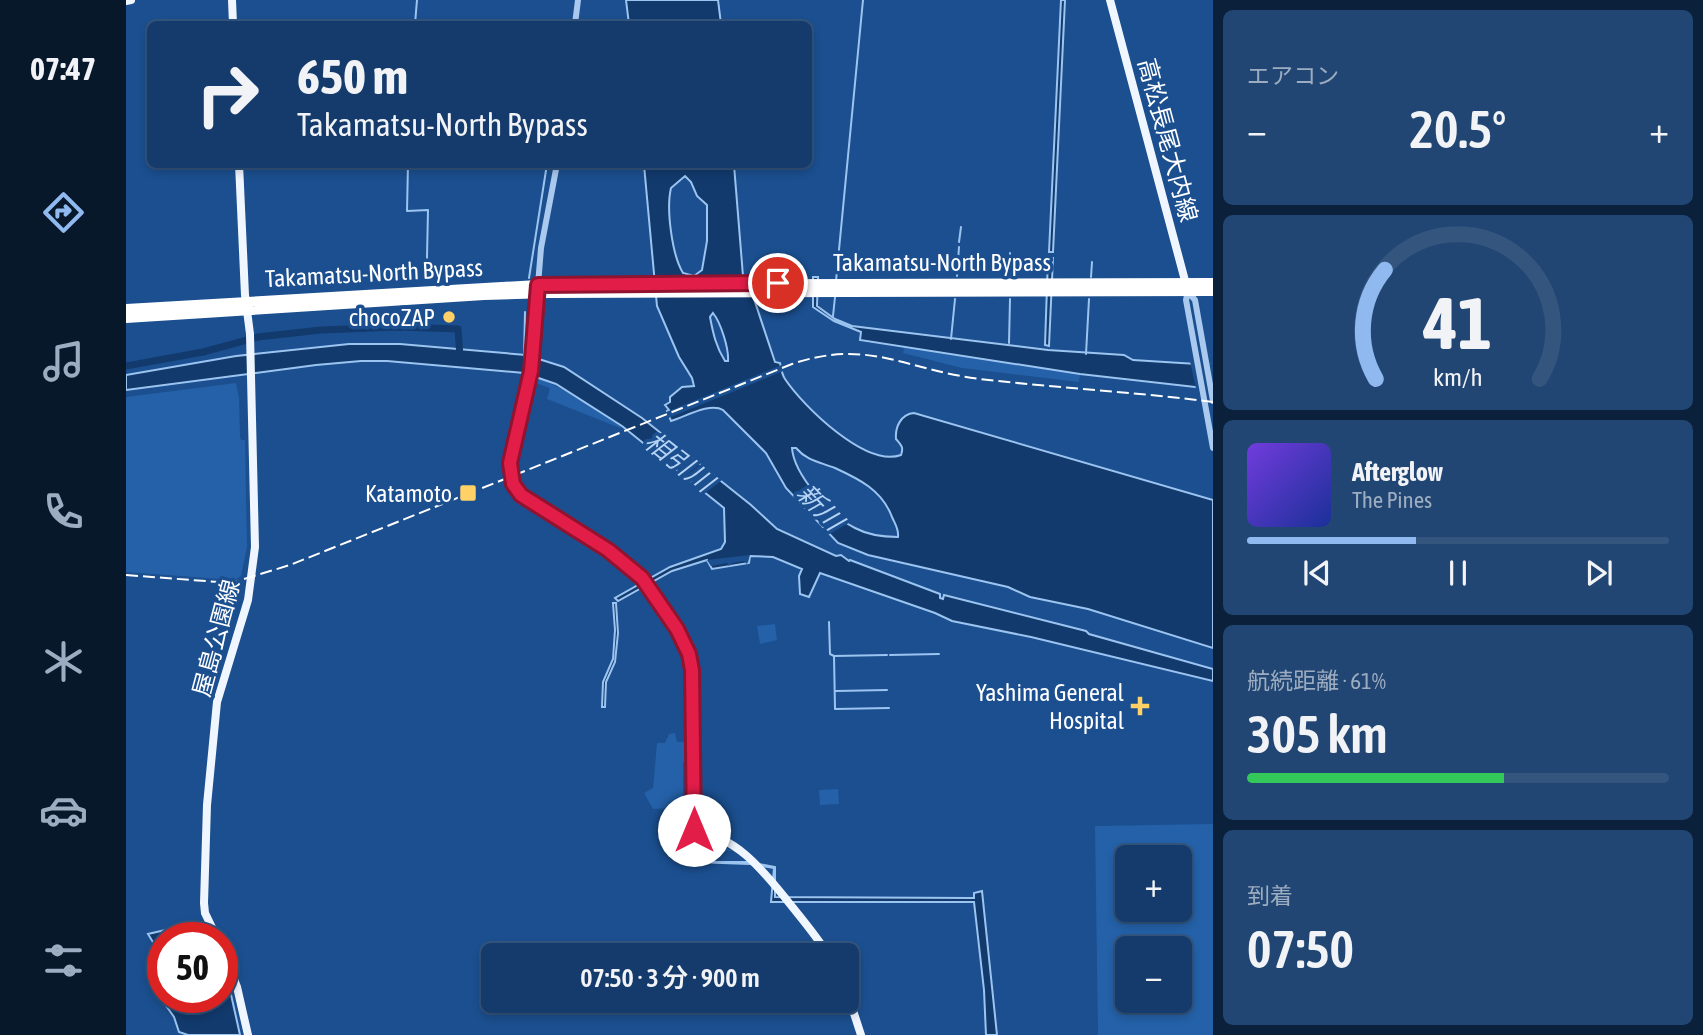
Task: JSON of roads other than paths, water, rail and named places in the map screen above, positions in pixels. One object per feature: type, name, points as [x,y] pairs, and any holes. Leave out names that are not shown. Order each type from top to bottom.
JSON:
[{"type":"highway","name":"Takamatsu-North Bypass","points":[[645,289],[773,283],[1187,287],[1213,291]]},
{"type":"highway","name":"Takamatsu-North Bypass","points":[[126,309],[247,306],[538,289],[781,292],[1187,287],[1213,283]]},
{"type":"highway","name":"Takamatsu-North Bypass","points":[[126,318],[247,306]]},
{"type":"main road","points":[[126,1],[131,0]]},
{"type":"main road","points":[[232,0],[233,21]]},
{"type":"main road","name":"高松長尾大内線","points":[[1110,0],[1187,287]]},
{"type":"main road","name":"屋島公園線","points":[[209,922],[204,903],[207,805],[219,694],[242,624],[252,579],[256,524],[250,341],[239,168]]},
{"type":"main road","points":[[538,289],[530,379],[510,463],[513,484],[521,495],[608,550],[648,586],[677,629],[691,661],[694,705],[694,830],[726,840],[753,859],[820,943]]},
{"type":"main road","points":[[238,994],[248,1035]]},
{"type":"main road","points":[[854,1013],[861,1035]]},
{"type":"street","points":[[575,21],[578,0]]},
{"type":"street","points":[[538,289],[541,248],[556,168]]},
{"type":"street","points":[[1187,287],[1186,300],[1213,448]]},
{"type":"street","points":[[1187,287],[1195,300],[1213,401]]},
{"type":"water","points":[[626,0],[718,0],[721,21],[629,21]]},
{"type":"water","points":[[1061,0],[1065,0],[1053,252],[1049,252]]},
{"type":"water","name":"新川","points":[[644,168],[734,168],[743,276],[754,299],[775,362],[780,363],[784,377],[806,404],[854,444],[887,457],[901,455],[902,448],[896,439],[898,426],[902,419],[914,413],[1213,500],[1213,648],[1088,609],[1030,597],[1008,587],[868,555],[838,543],[786,488],[766,453],[723,410],[705,409],[671,421],[665,405],[670,402],[670,397],[682,387],[694,386],[657,306]],"holes":[[[685,176],[697,196],[707,205],[707,241],[702,270],[694,276],[683,273],[679,265],[670,219],[671,188]],[[713,313],[722,329],[728,361],[725,361],[717,345],[710,317]],[[792,448],[869,486],[888,508],[898,537],[860,530],[835,514],[806,482],[794,459]]]},
{"type":"water","points":[[1048,258],[1053,258],[1049,346],[1045,345]]},
{"type":"water","points":[[813,277],[818,277],[817,306],[835,319],[852,326],[1048,350],[1124,355],[1133,360],[1213,365],[1213,389],[1080,374],[860,340],[861,332],[834,321],[813,307]]},
{"type":"water","name":"相引川","points":[[349,344],[400,344],[526,355],[564,367],[642,418],[777,529],[836,556],[841,555],[849,561],[940,594],[940,598],[943,599],[944,595],[1086,631],[1213,669],[1213,681],[1031,637],[952,621],[820,573],[809,597],[800,594],[799,576],[802,569],[773,557],[750,556],[749,563],[712,569],[707,560],[672,571],[618,601],[615,598],[670,567],[721,549],[725,542],[724,508],[622,426],[556,384],[524,373],[361,361],[126,390],[126,375],[236,356]]},
{"type":"water","points":[[613,603],[616,603],[618,633],[615,662],[606,682],[605,707],[602,707],[603,682],[613,659]]},
{"type":"water","points":[[694,862],[748,862],[775,867],[775,897],[974,898],[974,893],[982,891],[997,1035],[986,1035],[974,902],[771,902],[774,868],[750,864]]},
{"type":"water","points":[[171,1013],[235,1013],[240,1035],[188,1035],[179,1032]]},
{"type":"waterway","points":[[415,21],[417,0]]},
{"type":"waterway","points":[[836,281],[863,0]]},
{"type":"waterway","points":[[408,168],[407,211],[428,210],[427,257],[430,281]]},
{"type":"waterway","points":[[529,278],[546,168]]},
{"type":"waterway","points":[[959,242],[961,227]]},
{"type":"waterway","points":[[957,276],[959,247]]},
{"type":"waterway","points":[[1010,253],[1010,276]]},
{"type":"waterway","points":[[1091,277],[1092,262]]},
{"type":"waterway","points":[[833,316],[835,297]]},
{"type":"waterway","points":[[951,339],[955,299]]},
{"type":"waterway","points":[[1009,343],[1010,299]]},
{"type":"waterway","points":[[1086,354],[1089,299]]},
{"type":"waterway","points":[[429,307],[429,328]]},
{"type":"waterway","points":[[524,357],[525,312]]},
{"type":"waterway","points":[[126,366],[203,352],[258,337],[321,330],[398,327],[458,329],[460,357]]},
{"type":"waterway","points":[[829,622],[830,654],[887,655]]},
{"type":"waterway","points":[[890,655],[939,654]]},
{"type":"waterway","points":[[834,656],[835,709],[889,708]]},
{"type":"waterway","points":[[836,691],[887,690]]},
{"type":"railway","points":[[126,575],[231,583],[290,565],[792,364],[819,357],[866,355],[980,379],[1213,402]]},
{"type":"place","name":"chocoZAP","points":[[449,317]]},
{"type":"place","name":"Katamoto","points":[[468,493]]},
{"type":"place","name":"Yashima General Hospital","points":[[1140,706]]}]
